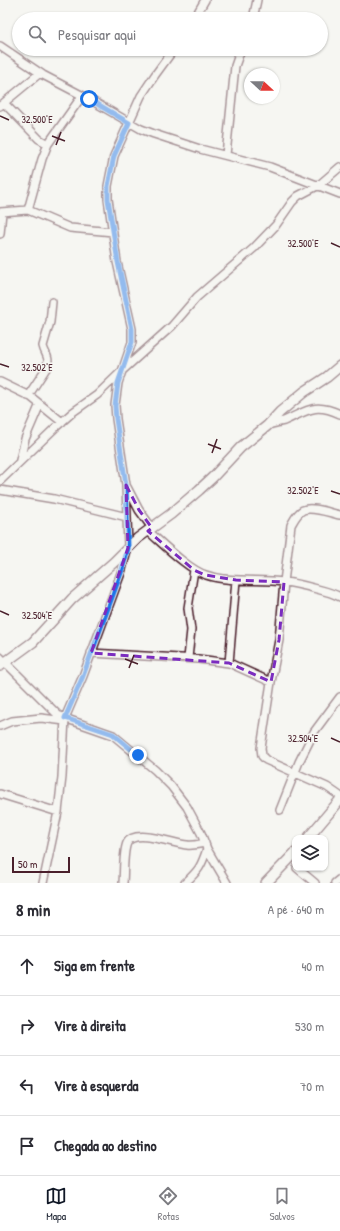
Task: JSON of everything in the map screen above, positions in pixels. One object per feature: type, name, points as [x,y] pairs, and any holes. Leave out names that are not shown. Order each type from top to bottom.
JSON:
[{"type":"street","points":[[198,12],[205,0]]},
{"type":"street","points":[[254,12],[257,0]]},
{"type":"street","points":[[0,46],[12,54]]},
{"type":"street","points":[[15,56],[40,73],[129,123],[154,134],[200,149],[270,167],[340,194]]},
{"type":"street","points":[[43,883],[58,812],[65,720],[121,573],[128,548],[126,485],[115,406],[118,383],[132,342],[132,329],[118,262],[108,199],[108,186],[114,156],[129,123],[147,86],[169,56]]},
{"type":"street","points":[[226,155],[235,66],[239,56]]},
{"type":"street","points":[[40,73],[2,104],[40,139],[48,144]]},
{"type":"street","points":[[28,210],[42,159],[48,144],[82,96]]},
{"type":"street","points":[[0,481],[73,412],[97,395],[172,326],[197,297],[254,248],[276,225],[298,196],[319,185],[340,168]]},
{"type":"street","points":[[0,234],[1,212],[28,210],[70,228],[113,232]]},
{"type":"street","points":[[28,396],[47,367],[48,357],[43,346],[50,322],[52,302]]},
{"type":"street","points":[[65,720],[2,662],[33,642],[72,599],[138,538],[184,503],[213,477],[241,447],[267,426],[280,412],[304,392],[327,377],[340,366]]},
{"type":"street","points":[[0,382],[28,396],[62,422]]},
{"type":"street","points":[[20,461],[26,439],[40,404]]},
{"type":"street","points":[[267,426],[284,421],[312,408],[327,409],[340,414]]},
{"type":"street","points":[[126,485],[138,510],[150,529],[194,570],[205,575],[236,580],[284,582],[334,593],[340,597]]},
{"type":"street","points":[[0,490],[54,499],[127,517]]},
{"type":"street","points":[[340,515],[310,509],[303,510],[299,513],[291,526],[279,640],[261,748],[262,756],[266,760],[326,787],[340,796]]},
{"type":"street","points":[[188,658],[191,630],[188,608],[194,570]]},
{"type":"street","points":[[229,663],[236,580]]},
{"type":"street","points":[[91,653],[188,658],[229,663],[271,682]]},
{"type":"street","points":[[280,810],[295,772],[314,732],[340,697]]},
{"type":"street","points":[[0,726],[12,721],[41,718],[65,720],[113,734],[172,786],[187,807],[206,846],[227,883]]},
{"type":"street","points":[[0,794],[58,812]]},
{"type":"street","points":[[311,835],[340,800]]},
{"type":"street","points":[[123,883],[124,854],[128,842],[133,837],[149,837],[186,845],[206,846]]},
{"type":"street","points":[[185,883],[201,865],[206,846]]},
{"type":"street","points":[[266,883],[292,866]]},
{"type":"street","points":[[300,871],[315,883]]},
{"type":"street","points":[[335,883],[340,879]]},
{"type":"highlighted area","points":[[126,485],[139,510],[152,528],[148,531],[194,570],[205,575],[236,580],[284,582],[279,640],[271,682],[229,663],[91,653],[128,548]]},
{"type":"route","points":[[89,99],[129,123],[114,156],[108,186],[108,199],[118,262],[132,329],[132,342],[118,383],[115,406],[126,485],[128,548],[121,573],[83,676],[65,718],[113,734],[138,755]]}]
